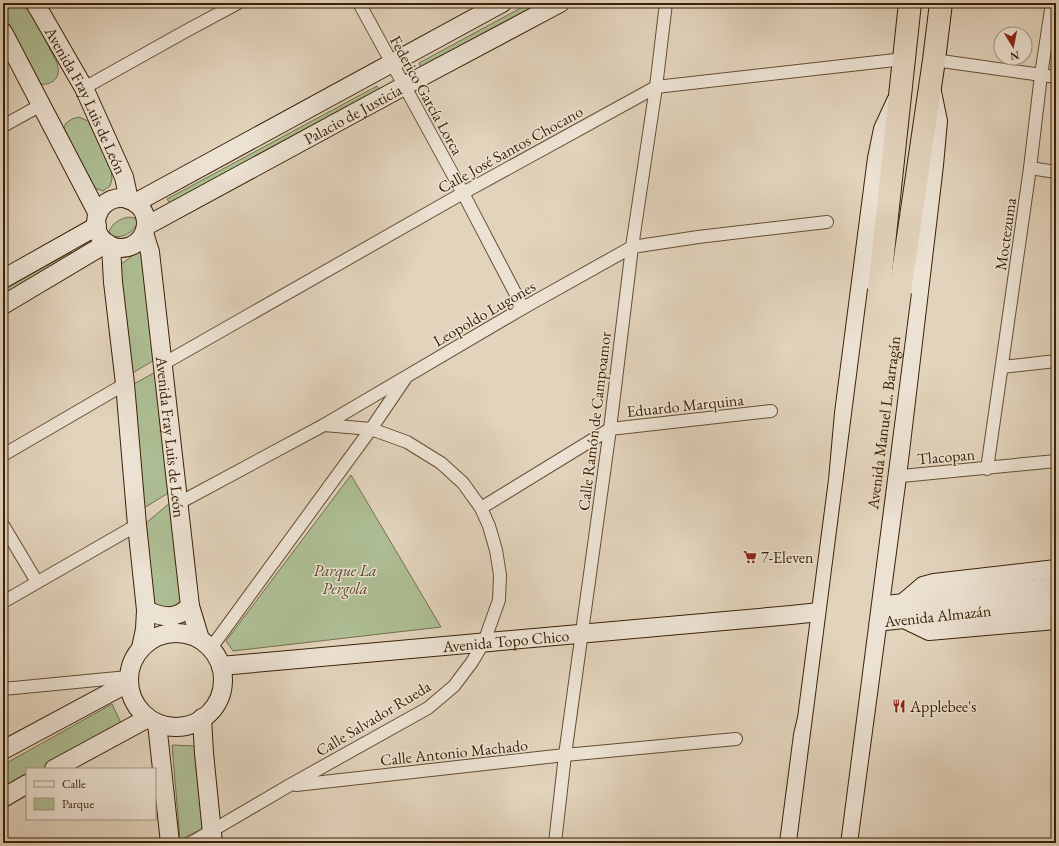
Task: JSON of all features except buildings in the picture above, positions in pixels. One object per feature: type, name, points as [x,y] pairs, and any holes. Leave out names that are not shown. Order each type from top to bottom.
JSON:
[{"type":"highway","name":"Avenida Manuel L. Barragán","points":[[808,843],[879,290],[910,3]]},
{"type":"highway","name":"Avenida Manuel L. Barragán","points":[[829,843],[900,292],[941,3]]},
{"type":"street","name":"Avenida Fray Luis de León","points":[[35,3],[84,88],[124,177],[132,201]]},
{"type":"street","points":[[84,88],[238,3]]},
{"type":"street","name":"Federico García Lorca","points":[[359,3],[463,193],[523,308]]},
{"type":"street","name":"Palacio de Justicia","points":[[132,201],[502,3]]},
{"type":"street","name":"Palacio de Justicia","points":[[145,230],[404,86],[560,3]]},
{"type":"street","name":"Calle Ramón de Campoamor","points":[[555,843],[565,755],[610,429],[632,247],[656,87],[666,3]]},
{"type":"street","name":"Moctezuma","points":[[987,469],[1052,3]]},
{"type":"street","points":[[3,32],[90,196],[98,220],[98,233],[109,245],[119,248],[134,245],[140,240],[145,230],[144,213],[132,201],[122,199],[108,202],[102,208],[98,220],[3,279]]},
{"type":"street","name":"Calle José Santos Chocano","points":[[163,364],[463,193],[656,87],[904,59]]},
{"type":"street","points":[[934,60],[1056,77]]},
{"type":"street","points":[[848,843],[897,477],[931,189],[938,121],[931,82]]},
{"type":"street","points":[[789,843],[838,480],[845,405],[877,158],[883,129],[900,94]]},
{"type":"street","points":[[3,126],[41,105]]},
{"type":"street","points":[[1030,168],[1056,172]]},
{"type":"street","points":[[90,196],[95,199],[104,198],[116,193],[120,189],[124,177]]},
{"type":"street","name":"Leopoldo Lugones","points":[[179,503],[324,424],[523,308],[632,247],[705,236],[827,222]]},
{"type":"street","name":"Avenida Fray Luis de León","points":[[145,230],[150,252],[190,606],[206,644]]},
{"type":"street","points":[[3,305],[109,245]]},
{"type":"street","points":[[109,245],[146,610],[145,629],[141,648]]},
{"type":"street","points":[[1002,367],[1056,361]]},
{"type":"street","points":[[206,644],[371,429],[406,377]]},
{"type":"street","points":[[3,455],[124,384]]},
{"type":"street","name":"Eduardo Marquina","points":[[481,508],[610,429],[771,411]]},
{"type":"street","name":"Calle Salvador Rueda","points":[[290,785],[428,708],[454,686],[472,662],[484,642],[499,600],[500,575],[496,550],[489,526],[481,508],[463,483],[441,463],[407,442],[371,429],[324,424]]},
{"type":"street","name":"Tlacopan","points":[[838,480],[897,477],[1056,461]]},
{"type":"street","points":[[3,525],[37,582]]},
{"type":"street","points":[[3,602],[137,525]]},
{"type":"street","points":[[1056,569],[934,583],[924,586],[903,611],[929,631],[1056,620]]},
{"type":"street","name":"Avenida Almazán","points":[[962,605],[1056,587]]},
{"type":"street","name":"Avenida Almazán","points":[[820,620],[962,605],[1056,603]]},
{"type":"street","points":[[146,610],[156,615],[169,617],[176,616],[184,612],[190,606]]},
{"type":"street","name":"Avenida Topo Chico","points":[[221,666],[791,615],[820,620]]},
{"type":"street","points":[[180,633],[206,644],[221,666],[223,680],[220,695],[213,708],[202,718],[188,725],[172,726],[152,720],[138,708],[131,696],[128,680],[132,661],[141,648],[159,636],[180,633]]},
{"type":"street","points":[[3,689],[128,680]]},
{"type":"street","points":[[3,750],[128,680]]},
{"type":"street","points":[[202,718],[204,753],[213,837]]},
{"type":"street","points":[[56,768],[152,720]]},
{"type":"street","points":[[152,720],[170,843]]},
{"type":"street","name":"Calle Antonio Machado","points":[[191,843],[213,837],[290,785],[565,755],[736,739]]},
{"type":"street","points":[[800,759],[858,768]]},
{"type":"street","points":[[3,798],[26,785]]},
{"type":"green space","points":[[530,3],[545,3],[422,70],[419,63]]},
{"type":"green space","points":[[15,5],[24,7],[31,12],[57,63],[57,77],[48,84],[38,84],[4,26],[5,13],[8,9]]},
{"type":"green space","points":[[377,86],[381,93],[171,205],[167,199]]},
{"type":"green space","points":[[79,117],[88,121],[111,166],[112,179],[110,186],[103,191],[95,188],[88,178],[63,130],[66,123]]},
{"type":"green space","points":[[128,217],[135,218],[138,222],[134,229],[124,236],[112,236],[109,232],[112,226],[119,220]]},
{"type":"green space","points":[[144,247],[156,359],[129,375],[120,265]]},
{"type":"green space","points":[[71,252],[74,259],[3,300],[3,290]]},
{"type":"green space","points":[[159,370],[170,492],[144,508],[132,385]]},
{"type":"green space","name":"Parque La Pergola","points":[[351,475],[441,627],[233,651],[226,641]]},
{"type":"green space","points":[[171,502],[184,606],[154,609],[146,523]]},
{"type":"green space","points":[[112,704],[121,723],[45,768],[26,768],[26,779],[3,792],[3,765]]},
{"type":"green space","points":[[172,745],[195,746],[203,828],[180,840]]},
{"type":"place","name":"7-Eleven","points":[[750,557]]},
{"type":"place","name":"Applebee's","points":[[899,706]]}]
